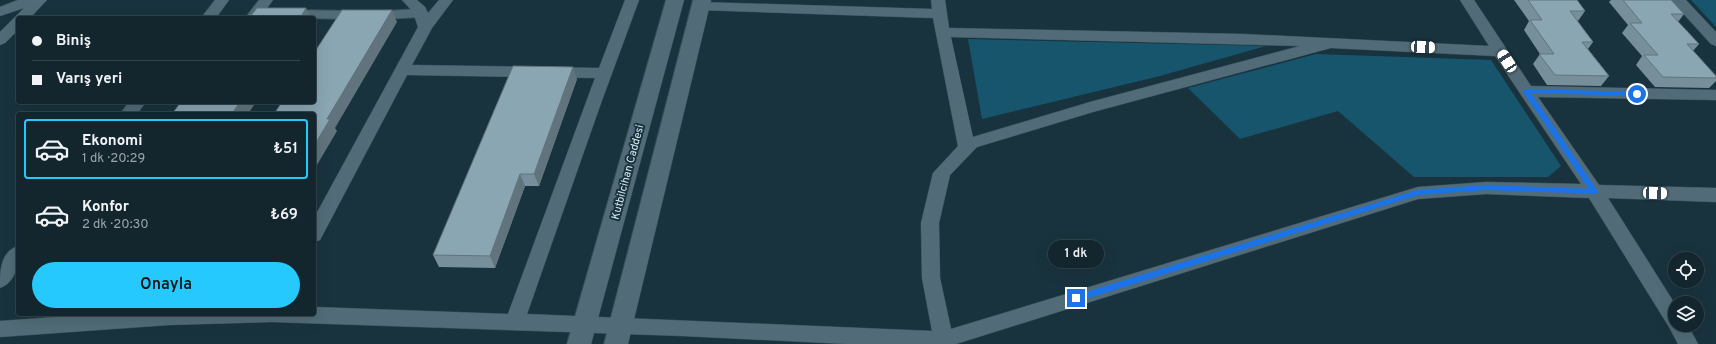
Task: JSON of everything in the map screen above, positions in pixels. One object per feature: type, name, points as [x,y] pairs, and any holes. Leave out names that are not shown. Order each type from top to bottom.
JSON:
[{"type":"street","points":[[0,12],[31,0]]},
{"type":"street","points":[[24,16],[40,0]]},
{"type":"street","points":[[210,16],[222,0]]},
{"type":"street","points":[[256,15],[266,0]]},
{"type":"street","points":[[409,0],[420,10],[423,20]]},
{"type":"street","points":[[316,232],[402,70],[423,20],[446,0]]},
{"type":"street","points":[[514,323],[604,73],[632,0]]},
{"type":"street","name":"Kutbilcihan Caddesi","points":[[582,335],[675,0]]},
{"type":"street","points":[[1467,0],[1526,91],[1595,192],[1668,310]]},
{"type":"street","points":[[1678,0],[1716,41]]},
{"type":"street","points":[[618,335],[701,3],[939,7],[967,148]]},
{"type":"street","points":[[0,40],[16,24]]},
{"type":"street","points":[[943,32],[1243,39],[1500,51]]},
{"type":"street","points":[[943,342],[931,278],[930,223],[942,173],[971,144],[1090,107],[1331,43]]},
{"type":"street","points":[[402,70],[604,73]]},
{"type":"street","points":[[1526,91],[1716,95]]},
{"type":"street","points":[[130,112],[136,104]]},
{"type":"street","points":[[316,316],[514,323],[582,335],[943,342],[1418,193],[1486,188],[1716,195]]},
{"type":"street","points":[[0,280],[16,256]]},
{"type":"street","points":[[12,323],[203,316]]},
{"type":"street","points":[[1682,332],[1688,344]]},
{"type":"lane","points":[[293,14],[355,15]]},
{"type":"lane","points":[[378,15],[423,20]]},
{"type":"shaded area","points":[[1691,0],[1716,0],[1716,27]]},
{"type":"shaded area","points":[[968,39],[1266,46],[1160,76],[982,119]]},
{"type":"shaded area","points":[[1316,54],[1491,60],[1561,166],[1548,177],[1414,177],[1338,111],[1240,139],[1188,88]]},
{"type":"building","points":[[1528,0],[1577,0],[1585,11],[1570,11],[1593,42],[1582,42],[1609,76],[1555,75],[1539,54],[1554,54],[1530,20],[1542,20]]},
{"type":"building","points":[[1623,0],[1671,0],[1684,14],[1671,14],[1699,44],[1687,44],[1716,76],[1716,78],[1663,77],[1644,55],[1658,55],[1630,23],[1642,23]]},
{"type":"building","points":[[257,8],[306,8],[301,16],[251,16]]},
{"type":"building","points":[[342,10],[392,10],[327,119],[330,119],[316,143],[316,112],[275,112],[281,104],[316,104],[316,50]]},
{"type":"building","points":[[513,66],[573,67],[534,174],[520,174],[490,256],[433,255]]},
{"type":"building","points":[[180,104],[239,104],[233,112],[174,112]]},
{"type":"route","points":[[1076,298],[1418,193],[1486,188],[1595,192],[1526,91],[1637,94]]}]
